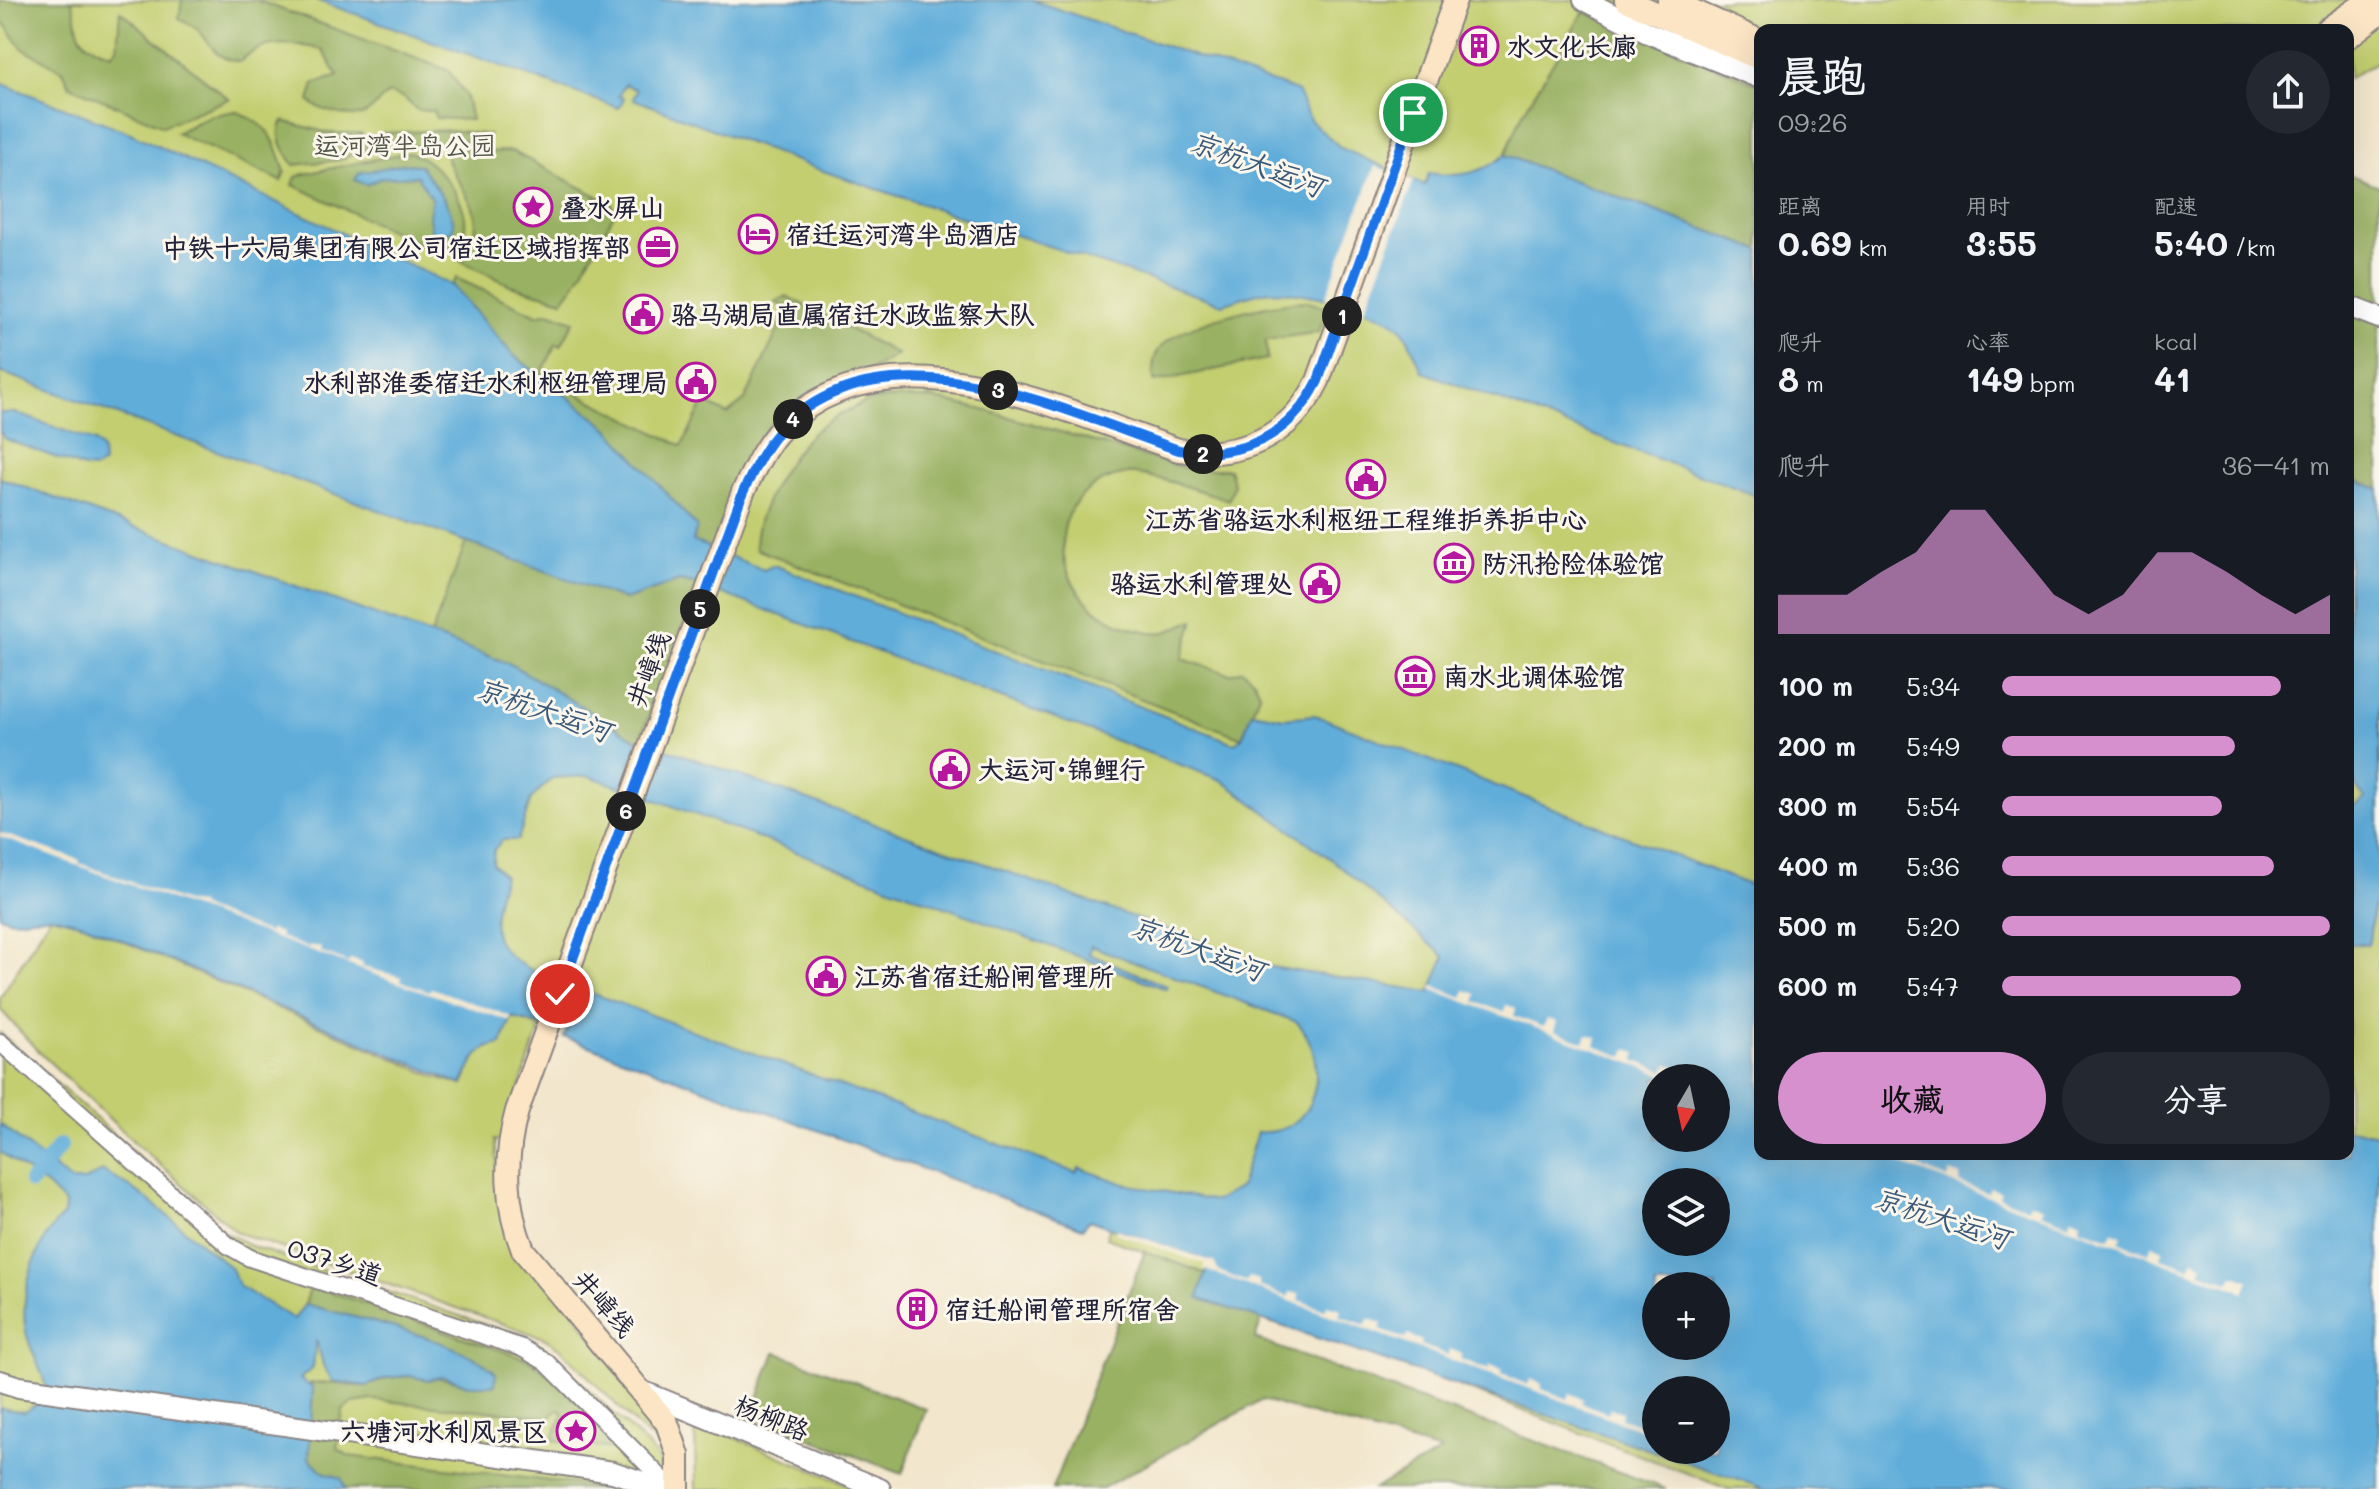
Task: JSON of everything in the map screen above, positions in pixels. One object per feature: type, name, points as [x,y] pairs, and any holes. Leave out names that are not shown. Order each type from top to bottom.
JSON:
[{"type":"main road","name":"井嶂线","points":[[675,1489],[678,1455],[670,1433],[644,1392],[523,1250],[511,1221],[509,1157],[513,1126],[527,1085],[743,492],[770,443],[793,419],[840,393],[879,381],[918,376],[948,378],[1009,393],[1179,450],[1201,454],[1238,450],[1271,436],[1303,408],[1318,381],[1455,0]]},
{"type":"main road","points":[[1626,0],[1754,56]]},
{"type":"main road","points":[[1669,0],[1754,38]]},
{"type":"main road","points":[[2335,24],[2370,0]]},
{"type":"main road","points":[[2354,32],[2379,13]]},
{"type":"street","points":[[1584,0],[1648,33],[1754,76]]},
{"type":"street","points":[[2354,308],[2379,318]]},
{"type":"street","name":"037乡道","points":[[0,1042],[229,1246],[250,1258],[522,1348],[546,1362],[675,1489]]},
{"type":"street","points":[[10,1384],[613,1472],[663,1489]]},
{"type":"street","name":"杨柳路","points":[[644,1392],[880,1489]]},
{"type":"green space","name":"运河湾半岛公园","points":[[0,0],[2379,0],[2379,60],[2354,75],[2354,24],[1754,24],[1754,1160],[2354,1160],[2354,317],[2379,327],[2379,1489],[1728,1489],[1663,1464],[1730,1464],[1730,1376],[1642,1376],[1642,1456],[1440,1379],[1198,1298],[1205,1273],[1106,1238],[1117,1207],[0,790]]},
{"type":"green space","points":[[0,0],[72,0],[80,35],[89,44],[111,54],[117,48],[120,11],[229,99],[163,126],[70,86],[63,71],[22,48],[0,18]]},
{"type":"green space","points":[[182,0],[256,0],[448,70],[466,96],[471,120],[436,118],[433,111],[417,110],[404,98],[389,93],[359,116],[320,108],[309,101],[314,84],[338,76],[322,49],[278,44],[259,49],[241,61],[225,58],[196,28],[179,18]]},
{"type":"green space","points":[[1584,11],[1754,82],[1754,248],[1505,155],[1523,113]]},
{"type":"green space","points":[[235,111],[256,122],[269,134],[285,172],[281,181],[176,133],[209,116]]},
{"type":"green space","points":[[283,121],[329,133],[361,133],[369,147],[341,160],[294,165],[280,139]]},
{"type":"green space","name":"运河湾半岛公园","points":[[451,130],[490,135],[440,146],[382,147],[378,144],[381,133]]},
{"type":"green space","points":[[469,146],[481,152],[512,151],[612,204],[614,214],[576,283],[563,300],[510,285],[459,260],[470,245],[476,219],[446,158],[450,153]]},
{"type":"green space","points":[[409,152],[436,168],[458,197],[465,228],[460,242],[447,253],[432,250],[293,185],[296,177],[304,174]]},
{"type":"green space","points":[[2354,176],[2379,186],[2379,489],[2354,479]]},
{"type":"green space","points":[[456,278],[537,315],[549,312],[574,321],[561,346],[556,344],[542,373],[544,377],[682,446],[704,402],[727,414],[745,400],[788,309],[775,302],[787,296],[897,354],[867,371],[813,392],[774,421],[748,459],[714,550],[693,541],[608,428],[512,354],[452,285]]},
{"type":"green space","points":[[1304,301],[1329,308],[1319,332],[1266,340],[1267,359],[1154,382],[1154,362],[1158,351],[1184,331],[1248,310]]},
{"type":"green space","points":[[931,398],[984,410],[1189,469],[1229,469],[1234,485],[1229,500],[1136,474],[1098,484],[1078,500],[1066,522],[1063,546],[1068,571],[1081,595],[1101,614],[1129,627],[1157,632],[1169,631],[1194,620],[1182,659],[1230,674],[1242,670],[1254,680],[1260,692],[1242,738],[756,549],[760,520],[774,486],[815,431],[839,415],[871,401]]},
{"type":"green space","points":[[466,542],[625,600],[679,581],[699,585],[639,741],[510,664],[431,635]]},
{"type":"green space","points":[[51,915],[84,924],[436,1077],[463,1085],[480,1052],[501,1044],[512,1017],[541,1026],[501,1141],[495,1140],[502,1209],[662,1436],[659,1442],[647,1436],[562,1350],[544,1338],[238,1233],[134,1142],[36,1049],[0,1009],[0,998]]},
{"type":"green space","points":[[0,1033],[222,1231],[254,1247],[520,1336],[551,1354],[649,1447],[660,1461],[664,1489],[0,1489]]},
{"type":"green space","points":[[1145,1251],[1206,1274],[1199,1298],[1262,1319],[1255,1339],[1666,1489],[1374,1489],[1441,1451],[1262,1400],[1101,1489],[1052,1489]]},
{"type":"green space","points":[[311,1285],[529,1360],[556,1381],[626,1451],[552,1440],[564,1413],[558,1410],[549,1417],[373,1400],[353,1403],[343,1410],[337,1448],[349,1456],[614,1489],[345,1489],[341,1478],[323,1472],[309,1459],[313,1388],[310,1383],[366,1386],[389,1378],[419,1376],[468,1385],[305,1304]]},
{"type":"green space","points":[[775,1352],[926,1409],[902,1474],[751,1416]]},
{"type":"green space","points":[[707,1426],[858,1489],[696,1489],[695,1434],[699,1427]]},
{"type":"water","name":"京杭大运河","points":[[316,0],[1032,0],[1297,91],[1310,120],[1341,148],[1425,185],[1429,173],[1469,173],[1488,167],[1505,155],[1754,248],[1754,495],[1423,372],[1400,327],[1356,306],[1277,291],[1222,304],[820,170],[633,99],[637,90],[625,84],[619,96],[624,98],[619,108]]},
{"type":"water","name":"京杭大运河","points":[[0,83],[128,132],[452,285],[512,354],[608,428],[697,527],[693,541],[764,570],[774,565],[1234,743],[1242,738],[1252,712],[1284,718],[1315,715],[1754,887],[1754,1160],[2354,1160],[2354,1130],[2379,1134],[2379,1489],[1766,1489],[1692,1464],[1730,1464],[1730,1376],[1642,1376],[1642,1447],[1198,1298],[1209,1261],[1089,1220],[1083,1228],[564,1037],[581,989],[1076,1173],[1079,1168],[1125,1184],[1216,1201],[1240,1187],[1257,1132],[1278,1130],[1294,1122],[1306,1110],[1313,1094],[1316,1075],[1314,1056],[1308,1038],[1297,1022],[1091,946],[1089,954],[1167,986],[1166,989],[648,797],[667,749],[1271,967],[1430,992],[1445,957],[1336,863],[1221,780],[699,585],[679,581],[625,600],[0,372]]},
{"type":"water","points":[[403,164],[420,165],[447,205],[453,230],[443,235],[431,230],[429,217],[432,199],[417,176],[381,178],[366,185],[355,180],[359,173]]},
{"type":"water","points":[[0,413],[16,413],[95,442],[102,450],[103,464],[95,469],[84,468],[5,439],[0,431]]},
{"type":"water","name":"京杭大运河","points":[[0,478],[510,664],[639,741],[622,788],[589,776],[552,778],[531,799],[518,840],[502,840],[494,850],[493,864],[504,876],[495,918],[495,933],[500,944],[508,955],[521,964],[558,983],[541,1026],[512,1017],[501,1044],[480,1053],[462,1085],[84,924],[51,916],[12,920],[0,916]]},
{"type":"water","points":[[2354,479],[2379,489],[2379,899],[2373,910],[2368,944],[2354,944],[2354,806],[2365,799],[2356,787]]},
{"type":"water","points":[[0,1124],[71,1181],[84,1181],[103,1171],[141,1194],[230,1267],[239,1286],[294,1319],[305,1304],[433,1340],[479,1361],[496,1373],[495,1385],[468,1385],[444,1376],[428,1380],[409,1376],[386,1378],[367,1386],[332,1381],[323,1365],[316,1340],[313,1368],[300,1379],[313,1388],[309,1458],[323,1472],[341,1478],[345,1489],[0,1489],[0,1408],[24,1412],[47,1397],[43,1377],[26,1335],[25,1296],[38,1251],[64,1215],[65,1204],[48,1187],[0,1152]]},
{"type":"pier","points":[[1375,166],[1414,180],[1364,312],[1325,298]]},
{"type":"pier","points":[[0,833],[80,860],[79,863],[188,903],[200,904],[200,907],[268,933],[270,930],[280,933],[280,937],[309,948],[310,945],[321,948],[321,952],[349,963],[350,959],[362,963],[362,967],[402,977],[401,981],[429,991],[431,988],[512,1017],[510,1021],[390,980],[0,837]]},
{"type":"pier","points":[[1433,986],[1463,997],[1465,990],[1477,994],[1475,1002],[1504,1012],[1506,1005],[1516,1008],[1514,1016],[1544,1027],[1547,1019],[1557,1022],[1554,1031],[1584,1042],[1587,1034],[1597,1037],[1595,1046],[1624,1057],[1627,1049],[1637,1052],[1635,1061],[1644,1064],[1642,1067],[1431,989]]},
{"type":"pier","points":[[1890,1160],[1907,1163],[1908,1160],[1921,1160],[1919,1167],[1948,1179],[1950,1172],[1960,1176],[1960,1183],[1988,1193],[1990,1188],[2001,1192],[1999,1197],[2028,1208],[2030,1202],[2043,1207],[2040,1213],[2069,1224],[2072,1217],[2081,1221],[2079,1228],[2110,1238],[2113,1231],[2122,1236],[2119,1242],[2149,1253],[2152,1245],[2163,1250],[2161,1258],[2189,1268],[2193,1260],[2203,1265],[2200,1272],[2230,1283],[2234,1275],[2249,1280],[2244,1292]]},
{"type":"pier","points":[[1116,1229],[1214,1262],[1218,1271],[1247,1282],[1249,1277],[1259,1280],[1259,1286],[1288,1297],[1290,1292],[1299,1294],[1299,1300],[1325,1310],[1327,1305],[1341,1309],[1339,1316],[1366,1325],[1368,1319],[1382,1323],[1380,1330],[1406,1339],[1408,1335],[1422,1341],[1421,1345],[1448,1355],[1450,1349],[1462,1354],[1460,1359],[1489,1370],[1490,1365],[1503,1370],[1501,1374],[1528,1385],[1530,1379],[1542,1384],[1541,1389],[1568,1399],[1570,1393],[1583,1399],[1581,1403],[1608,1413],[1610,1408],[1622,1412],[1621,1418],[1642,1426],[1642,1430],[1203,1269],[1205,1264],[1115,1233]]},
{"type":"waterway","points":[[31,1182],[60,1146]]},
{"type":"place","name":"水文化长廊","points":[[1479,46]]},
{"type":"place","name":"叠水屏山","points":[[533,207]]},
{"type":"place","name":"宿迁运河湾半岛酒店","points":[[758,234]]},
{"type":"place","name":"中铁十六局集团有限公司宿迁区域指挥部","points":[[658,247]]},
{"type":"place","name":"骆马湖局直属宿迁水政监察大队","points":[[643,314]]},
{"type":"place","name":"水利部淮委宿迁水利枢纽管理局","points":[[696,382]]},
{"type":"place","name":"江苏省骆运水利枢纽工程维护养护中心","points":[[1366,479]]},
{"type":"place","name":"防汛抢险体验馆","points":[[1454,563]]},
{"type":"place","name":"骆运水利管理处","points":[[1320,583]]},
{"type":"place","name":"南水北调体验馆","points":[[1415,676]]},
{"type":"place","name":"大运河·锦鲤行","points":[[950,769]]},
{"type":"place","name":"江苏省宿迁船闸管理所","points":[[826,976]]},
{"type":"place","name":"宿迁船闸管理所宿舍","points":[[917,1309]]},
{"type":"place","name":"六塘河水利风景区","points":[[576,1431]]},
{"type":"route","points":[[560,994],[743,492],[761,456],[780,431],[807,410],[840,393],[879,381],[918,376],[948,378],[1009,393],[1179,450],[1201,454],[1238,450],[1271,436],[1303,408],[1318,381],[1413,113]]}]
